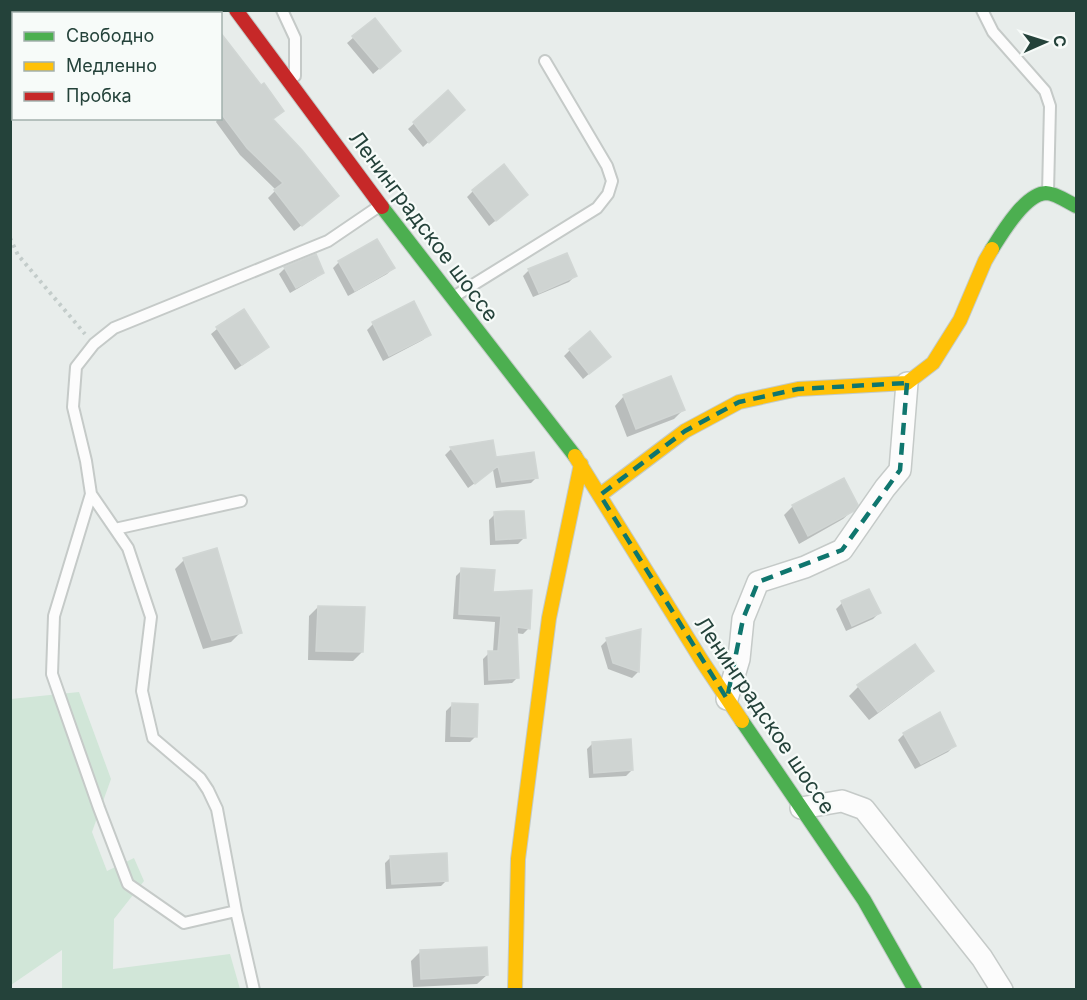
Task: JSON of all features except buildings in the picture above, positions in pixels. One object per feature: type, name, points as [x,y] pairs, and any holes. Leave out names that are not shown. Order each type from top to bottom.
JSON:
[{"type":"main road","name":"Ленинградское шоссе","points":[[237,10],[381,205],[581,464],[702,661],[864,900],[915,990]]},
{"type":"main road","points":[[600,495],[685,431],[739,402],[798,388],[907,383],[933,363],[960,320],[985,261],[1008,224],[1034,196],[1048,193],[1077,206]]},
{"type":"main road","points":[[514,990],[519,848],[549,618],[581,464]]},
{"type":"street","points":[[727,699],[739,659],[743,619],[758,582],[805,567],[842,550],[900,470],[907,383]]},
{"type":"street","points":[[801,808],[842,801],[864,808],[982,958],[1002,990]]},
{"type":"lane","points":[[282,10],[295,38],[295,89]]},
{"type":"lane","points":[[981,10],[993,32],[1045,91],[1050,106],[1048,193]]},
{"type":"lane","points":[[452,298],[597,208],[608,194],[612,181],[608,166],[545,61]]},
{"type":"lane","points":[[236,911],[184,923],[128,884],[52,674],[54,616],[91,494],[73,407],[76,367],[94,344],[114,328],[328,241],[381,205]]},
{"type":"lane","points":[[91,494],[128,548],[151,617],[142,691],[153,738],[200,778],[217,809],[236,911],[255,990]]},
{"type":"lane","points":[[115,529],[241,501]]},
{"type":"path","points":[[10,238],[18,255],[94,344]]},
{"type":"highlighted area","points":[[907,383],[900,470],[842,550],[758,582],[743,619],[727,699],[600,495],[685,431],[739,402],[798,389]]},
{"type":"green space","points":[[79,692],[111,779],[92,832],[107,871],[134,858],[144,881],[114,919],[113,969],[230,954],[240,989],[62,989],[62,950],[11,985],[11,699]]},
{"type":"traffic: fast","points":[[992,249],[1015,215],[1038,195],[1053,194],[1076,206]]},
{"type":"traffic: fast","points":[[382,207],[575,456]]},
{"type":"traffic: fast","points":[[742,721],[864,900],[915,990]]},
{"type":"traffic: slow","points":[[600,495],[685,431],[739,402],[798,389],[907,383],[933,363],[960,320],[992,249]]},
{"type":"traffic: slow","points":[[575,456],[702,661],[742,721]]},
{"type":"traffic: slow","points":[[515,990],[518,859],[549,618],[581,464]]},
{"type":"traffic: jam","points":[[236,10],[382,207]]}]
